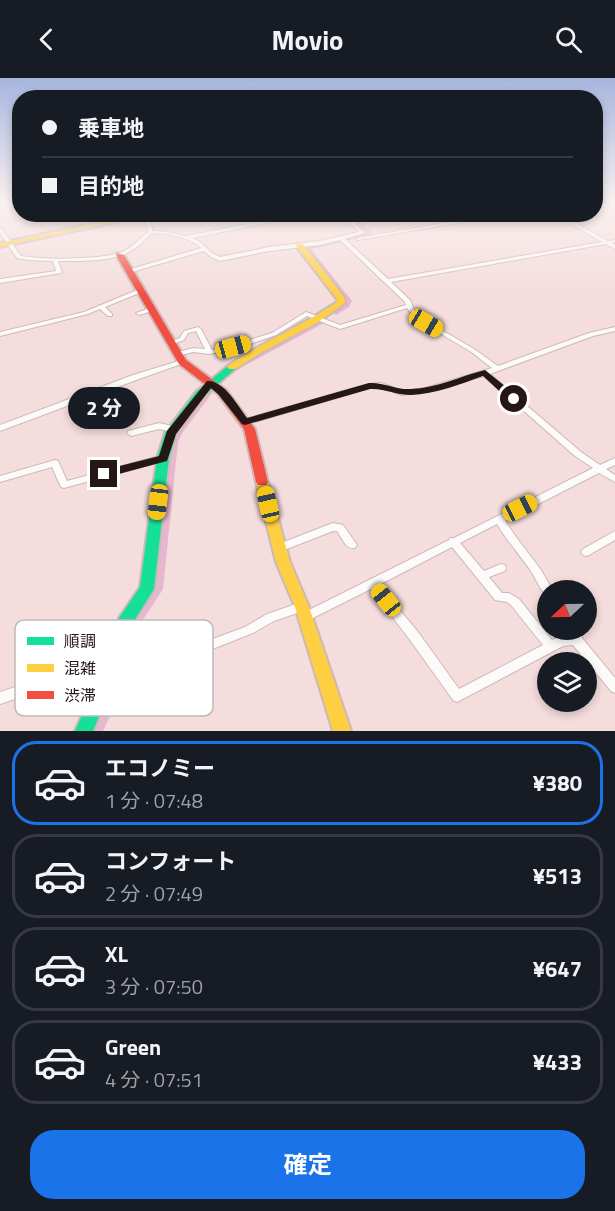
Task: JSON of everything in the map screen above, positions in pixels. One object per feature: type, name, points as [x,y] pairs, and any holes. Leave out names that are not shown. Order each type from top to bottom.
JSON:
[{"type":"street","points":[[4,244],[46,235]]},
{"type":"street","points":[[4,244],[20,257],[87,259],[120,255],[133,249],[145,235]]},
{"type":"street","points":[[180,235],[220,259],[269,249],[370,235]]},
{"type":"street","points":[[185,237],[193,235]]},
{"type":"street","points":[[343,240],[355,235]]},
{"type":"street","points":[[595,235],[615,247]]},
{"type":"street","points":[[343,240],[408,301],[411,310],[426,323],[472,350],[497,368]]},
{"type":"street","points":[[386,281],[615,241]]},
{"type":"street","points":[[126,620],[147,589],[164,458],[174,429],[210,383],[249,355],[338,307],[341,299],[300,246]]},
{"type":"street","points":[[130,271],[205,249]]},
{"type":"street","points":[[120,255],[179,358],[222,392],[245,422],[253,439],[279,548],[304,612],[342,731]]},
{"type":"street","points":[[0,281],[59,272],[55,259]]},
{"type":"street","points":[[0,334],[101,307],[142,290]]},
{"type":"street","points":[[0,428],[126,380],[193,350],[210,352],[266,338],[306,314],[340,327],[409,306]]},
{"type":"street","points":[[101,307],[110,315]]},
{"type":"street","points":[[139,312],[153,309]]},
{"type":"street","points":[[170,343],[182,339],[186,332],[198,329],[210,352]]},
{"type":"street","points":[[245,422],[369,386],[381,385],[392,390],[412,392],[448,385],[591,334],[615,329]]},
{"type":"street","points":[[485,372],[599,470],[615,480]]},
{"type":"street","points":[[132,433],[159,426],[174,429]]},
{"type":"street","points":[[0,479],[55,464],[64,484],[164,458]]},
{"type":"street","points":[[213,644],[249,630],[271,617],[304,612],[372,583],[615,461]]},
{"type":"street","points":[[499,519],[511,541],[538,573],[539,580]]},
{"type":"street","points":[[279,548],[333,527],[340,528],[352,545]]},
{"type":"street","points":[[586,552],[615,536]]},
{"type":"street","points":[[453,542],[498,597],[509,598],[515,602],[551,647]]},
{"type":"street","points":[[482,576],[501,568]]},
{"type":"street","points":[[372,583],[457,696],[562,640]]},
{"type":"street","points":[[580,640],[615,687]]},
{"type":"street","points":[[0,698],[15,693]]},
{"type":"street","points":[[84,731],[90,716]]},
{"type":"waterway","points":[[346,240],[365,235]]},
{"type":"waterway","points":[[336,313],[347,306],[349,301],[307,248],[341,241]]},
{"type":"waterway","points":[[243,363],[322,322]]},
{"type":"waterway","points":[[137,620],[157,589],[174,442],[179,431],[212,388]]},
{"type":"waterway","points":[[96,731],[103,716]]},
{"type":"traffic: fast","points":[[126,620],[147,589],[163,458],[171,433],[200,394],[232,367]]},
{"type":"traffic: fast","points":[[84,731],[90,716]]},
{"type":"traffic: slow","points":[[0,245],[46,235]]},
{"type":"traffic: slow","points":[[232,367],[341,303],[341,299],[300,246]]},
{"type":"traffic: slow","points":[[262,482],[283,562],[302,607],[342,731]]},
{"type":"traffic: jam","points":[[120,255],[182,362],[222,392],[249,429],[262,482]]},
{"type":"route","points":[[104,474],[164,458],[171,433],[210,383],[222,392],[245,422],[369,386],[381,385],[402,393],[412,392],[448,385],[485,372],[514,399]]}]
